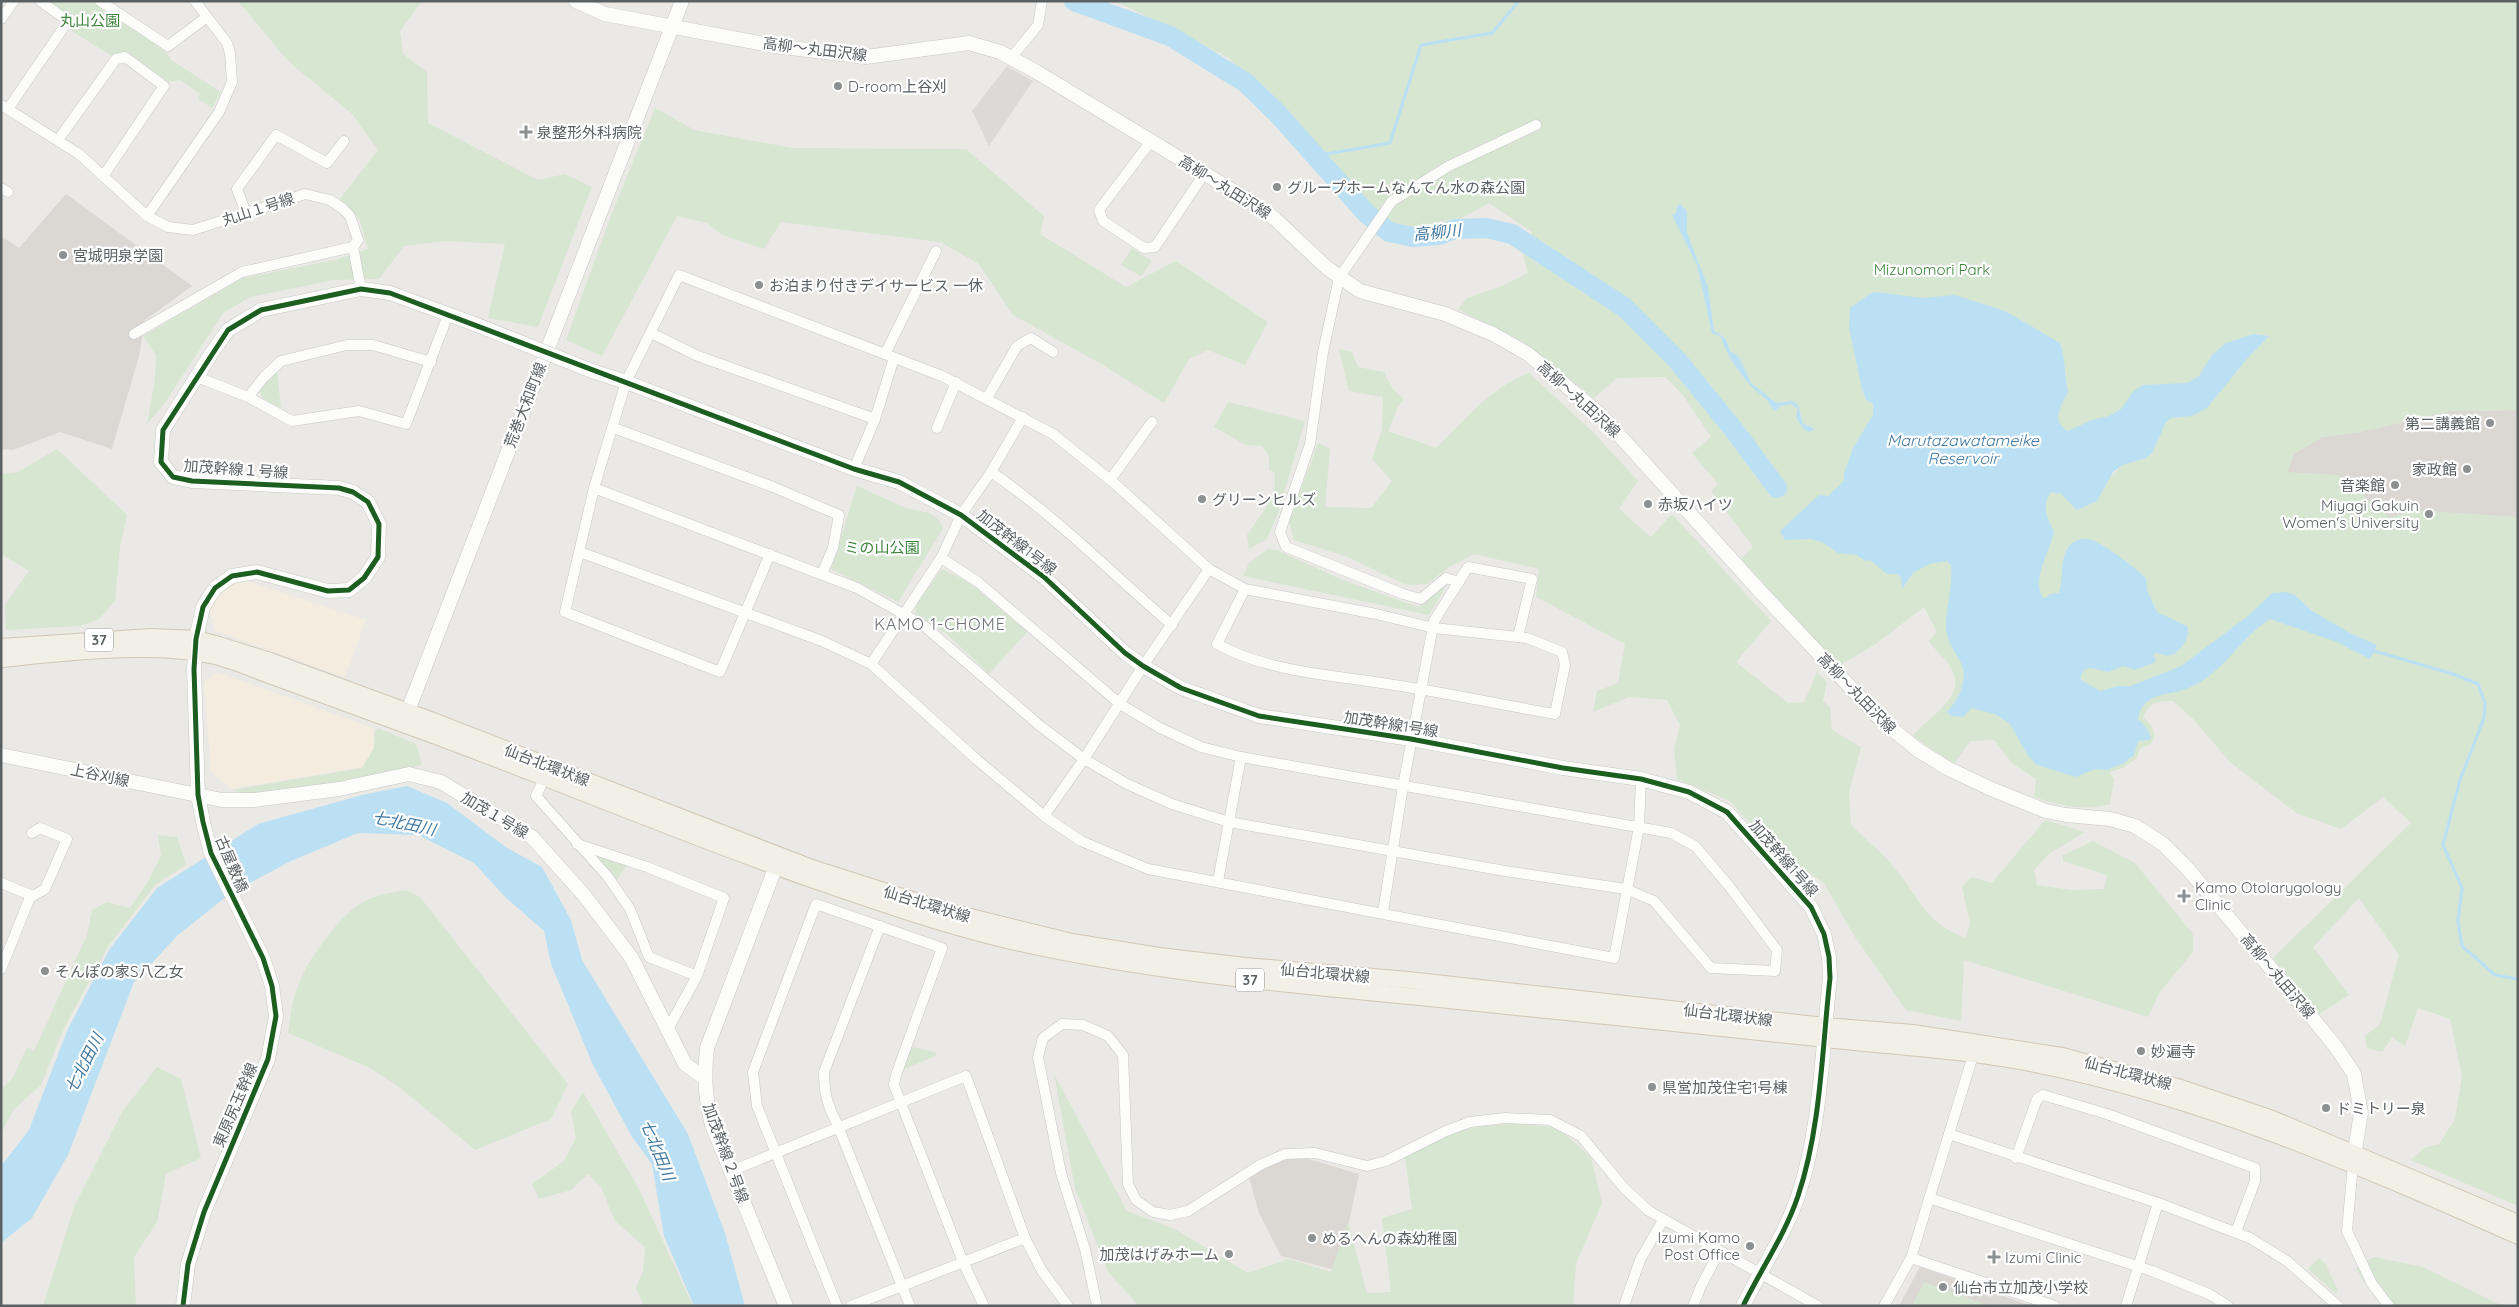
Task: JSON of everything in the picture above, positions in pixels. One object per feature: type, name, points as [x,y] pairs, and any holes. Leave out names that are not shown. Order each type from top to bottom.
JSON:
[{"type":"main road","name":"仙台北環状線","points":[[1,647],[151,637],[270,661],[545,777],[778,861],[809,867],[950,912],[1072,942],[1149,954],[1642,1005],[1824,1033],[2062,1056],[2173,1085],[2254,1112],[2518,1236]]},
{"type":"main road","name":"仙台北環状線","points":[[1,659],[195,646]]},
{"type":"main road","name":"仙台北環状線","points":[[404,718],[778,861]]},
{"type":"main road","name":"仙台北環状線","points":[[2354,1158],[2518,1223]]},
{"type":"street","points":[[1,19],[14,1]]},
{"type":"street","points":[[5,107],[68,22],[40,1]]},
{"type":"street","points":[[100,1],[168,46],[207,17]]},
{"type":"street","points":[[147,216],[219,112],[232,82],[230,53],[226,43],[195,1]]},
{"type":"street","name":"高柳～丸田沢線","points":[[576,1],[605,14],[775,46],[866,57],[969,43],[1000,52],[1151,141],[1275,219],[1339,278],[1360,291],[1445,314],[1493,334],[1528,354],[1600,415],[1882,722],[1918,750],[1947,768],[2025,804],[2066,815],[2110,819],[2135,826],[2163,844],[2188,869],[2309,1014],[2336,1047],[2354,1074],[2361,1113],[2354,1158]]},
{"type":"street","points":[[1012,58],[1038,25],[1042,1]]},
{"type":"street","name":"荒巻大和町線","points":[[404,718],[671,26],[682,2]]},
{"type":"street","points":[[58,140],[116,59],[125,57],[157,80],[164,86],[104,175]]},
{"type":"street","name":"丸山１号線","points":[[5,107],[79,154],[147,216],[168,227],[193,230],[298,195],[319,196],[342,208],[350,216],[358,240],[352,247],[361,289]]},
{"type":"street","points":[[1459,582],[1446,578],[1421,599],[1403,594],[1286,547],[1280,532],[1310,444],[1323,352],[1339,278],[1379,217],[1392,201],[1449,166],[1536,126]]},
{"type":"street","points":[[246,213],[238,189],[276,135],[328,163],[344,141]]},
{"type":"street","points":[[1151,141],[1100,210],[1103,222],[1144,248],[1155,246],[1204,174]]},
{"type":"street","points":[[134,334],[242,272],[352,247]]},
{"type":"street","points":[[854,469],[875,420],[890,356],[936,250]]},
{"type":"street","points":[[770,554],[720,672],[565,612],[594,488],[614,428],[626,382],[679,275],[956,382],[1053,434],[1110,480],[1209,569],[1245,589],[1376,614],[1434,628],[1518,637],[1562,652],[1565,665],[1555,714],[1421,689],[1269,664],[1238,656],[1217,644],[1245,589]]},
{"type":"street","name":"加茂幹線１号線","points":[[198,795],[195,646],[204,607],[214,588],[232,576],[257,572],[328,591],[349,590],[364,578],[378,557],[379,524],[368,502],[353,492],[339,488],[192,481],[173,477],[161,462],[162,430],[228,330],[261,310],[361,289],[390,292],[592,371]]},
{"type":"street","points":[[197,377],[248,397],[292,421],[359,411],[406,424],[448,315]]},
{"type":"street","points":[[651,333],[698,356],[875,420]]},
{"type":"street","points":[[987,398],[1017,346],[1031,338],[1053,352]]},
{"type":"street","points":[[248,397],[264,377],[281,361],[348,345],[373,345],[430,362]]},
{"type":"street","name":"加茂幹線1号線","points":[[592,371],[626,382],[854,469],[899,482],[961,515],[1044,577],[1125,653],[1181,688],[1259,716],[1411,739],[1563,768],[1641,779],[1689,792],[1727,812],[1811,908],[1824,934],[1830,956],[1824,1033],[1812,1135],[1804,1176],[1791,1215],[1743,1306]]},
{"type":"street","points":[[937,428],[956,382]]},
{"type":"street","points":[[871,664],[941,558],[961,515],[991,472],[1023,418]]},
{"type":"street","points":[[1110,480],[1152,422]]},
{"type":"street","points":[[614,428],[764,484],[839,515],[833,548],[822,574]]},
{"type":"street","points":[[991,472],[1021,492],[1055,520],[1124,585],[1172,625]]},
{"type":"street","points":[[594,488],[822,574],[857,588],[904,612],[923,625],[1040,725],[1084,759],[1127,784],[1172,804],[1229,822],[1626,889],[1654,901],[1711,968],[1774,971],[1777,950],[1729,886],[1695,846],[1671,833],[1241,758],[1201,747],[1160,728],[1120,704],[978,582],[941,558]]},
{"type":"street","points":[[580,552],[822,641],[871,664],[976,759],[1044,816],[1081,841],[1148,869],[1383,912],[1614,958],[1639,827],[1641,779]]},
{"type":"street","points":[[1383,912],[1411,739],[1434,621],[1468,567],[1532,579],[1518,637]]},
{"type":"street","points":[[1044,816],[1084,759],[1143,666],[1209,569]]},
{"type":"street","name":"上谷刈線","points":[[1,755],[198,795]]},
{"type":"street","points":[[1218,882],[1241,758]]},
{"type":"street","name":"加茂１号線","points":[[198,795],[222,800],[254,800],[339,788],[408,774],[441,782],[532,837],[584,895],[631,957],[685,1064],[703,1078]]},
{"type":"street","points":[[545,777],[536,796],[608,878],[630,909],[649,957],[697,976]]},
{"type":"street","name":"古屋敷橋","points":[[198,795],[211,853],[242,915]]},
{"type":"street","points":[[1,969],[31,895],[44,889],[67,839],[40,828],[32,833]]},
{"type":"street","points":[[577,844],[647,867],[724,898],[697,976],[668,1029]]},
{"type":"street","name":"加茂幹線２号線","points":[[778,861],[707,1048],[703,1078],[712,1125],[786,1306]]},
{"type":"street","points":[[1,883],[31,895]]},
{"type":"street","points":[[837,1306],[757,1106],[753,1072],[816,904],[942,948],[894,1085],[963,1262],[984,1306]]},
{"type":"street","name":"東原尻玉幹線","points":[[183,1306],[188,1264],[204,1212],[268,1059],[276,1016],[272,986],[263,958],[242,915]]},
{"type":"street","points":[[880,926],[824,1072],[826,1102],[838,1126],[910,1306]]},
{"type":"street","points":[[1097,1306],[1085,1248],[1061,1173],[1038,1057],[1042,1038],[1062,1024],[1084,1025],[1108,1036],[1122,1055],[1128,1184],[1136,1200],[1153,1212],[1170,1215],[1188,1211],[1260,1165],[1285,1154],[1315,1153],[1367,1166],[1386,1161],[1459,1125],[1489,1119],[1520,1118],[1550,1120],[1580,1136],[1632,1197],[1663,1220],[1818,1306]]},
{"type":"street","points":[[1884,1306],[1911,1258],[1975,1048]]},
{"type":"street","points":[[730,1171],[966,1076],[1026,1238],[1042,1271],[1068,1306]]},
{"type":"street","points":[[2016,1158],[2038,1099],[2043,1095],[2107,1114],[2255,1168],[2255,1181],[2236,1232]]},
{"type":"street","points":[[1949,1134],[2236,1232],[2287,1261],[2338,1306]]},
{"type":"street","points":[[2354,1158],[2347,1231],[2372,1284],[2389,1306]]},
{"type":"street","points":[[1929,1198],[2138,1266],[2209,1294],[2228,1306]]},
{"type":"street","points":[[2126,1306],[2158,1204]]},
{"type":"street","points":[[1624,1306],[1640,1260],[1663,1220]]},
{"type":"street","points":[[851,1306],[1026,1238]]},
{"type":"street","points":[[1693,1306],[1719,1252]]},
{"type":"street","points":[[1911,1258],[2055,1306]]},
{"type":"shaded area","points":[[1007,66],[1033,81],[989,146],[972,111]]},
{"type":"shaded area","points":[[66,194],[192,286],[145,320],[139,356],[112,449],[60,432],[13,450],[1,449],[1,236],[19,248]]},
{"type":"shaded area","name":"Miyagi Gakuin Women's University","points":[[2518,410],[2518,617],[2287,472],[2294,454],[2322,437],[2360,432],[2451,411]]},
{"type":"shaded area","points":[[242,579],[366,620],[345,677],[216,631],[209,609],[219,589]]},
{"type":"shaded area","points":[[217,672],[373,728],[374,748],[362,767],[231,789],[211,772],[204,682]]},
{"type":"shaded area","points":[[1299,1156],[1359,1174],[1339,1271],[1281,1256],[1259,1213],[1249,1177],[1264,1167]]},
{"type":"shaded area","name":"仙台市立加茂小学校","points":[[1920,1267],[2032,1306],[1899,1306]]},
{"type":"green space","name":"丸山公園","points":[[49,1],[96,1],[167,53],[171,60],[221,92],[212,108],[198,99],[200,94],[180,80],[169,82],[131,55],[112,56],[70,30],[67,13]]},
{"type":"green space","points":[[238,1],[422,1],[400,31],[403,54],[427,72],[428,123],[538,180],[565,174],[592,187],[538,327],[488,318],[505,244],[447,241],[404,246],[379,279],[334,280],[250,297],[223,313],[165,403],[147,424],[155,379],[156,355],[143,336],[243,278],[335,260],[368,249],[359,218],[340,199],[378,150],[352,114],[289,62]]},
{"type":"green space","name":"Mizunomori Park","points":[[1111,1],[2518,1],[2518,410],[2451,411],[2360,432],[2322,437],[2294,454],[2287,472],[2338,475],[2390,518],[2413,510],[2518,517],[2518,1206],[2411,1160],[2424,1148],[2439,1144],[2455,1119],[2462,1076],[2450,1019],[2418,1008],[2405,1046],[2392,1037],[2382,1052],[2367,1048],[2365,1036],[2380,1024],[2399,955],[2359,898],[2313,947],[2349,995],[2318,1015],[2273,958],[2411,823],[2383,797],[2341,829],[2298,814],[2231,763],[2193,719],[2173,701],[2155,703],[2148,708],[2143,717],[2152,727],[2155,736],[2150,745],[2140,748],[2137,758],[2123,768],[2109,772],[2114,779],[2110,804],[2082,807],[2062,805],[2034,797],[2036,779],[2012,763],[1994,740],[1970,741],[1954,764],[1912,736],[1943,707],[1954,691],[1955,682],[1951,668],[1929,641],[1937,632],[1924,607],[1877,643],[1839,666],[1741,559],[1753,547],[1711,491],[1718,484],[1692,453],[1711,437],[1683,395],[1665,377],[1617,378],[1594,398],[1530,347],[1458,309],[1467,298],[1502,286],[1528,273],[1523,254],[1532,232],[1489,203],[1462,218],[1411,227],[1392,222],[1374,209],[1325,154],[1229,58],[1128,7]],"holes":[[[2158,440],[2152,453],[2146,458],[2123,465],[2108,479],[2090,486]]]},
{"type":"green space","points":[[655,108],[694,130],[793,148],[966,149],[1044,216],[1040,234],[1126,287],[1176,261],[1268,322],[1245,365],[1208,350],[1189,359],[1164,403],[1103,365],[1013,315],[979,264],[940,242],[781,222],[764,249],[722,235],[707,223],[677,216],[602,356],[566,340],[612,213]]},
{"type":"green space","points":[[1132,248],[1152,261],[1141,276],[1121,265]]},
{"type":"green space","points":[[1339,349],[1352,352],[1358,367],[1384,372],[1393,389],[1404,399],[1398,407],[1388,431],[1436,448],[1490,396],[1515,379],[1529,373],[1595,434],[1638,481],[1619,509],[1651,537],[1672,514],[1771,621],[1736,662],[1788,703],[1804,702],[1817,672],[1827,682],[1823,701],[1830,707],[1832,730],[1861,747],[1849,792],[1851,825],[1893,866],[1926,911],[1942,926],[1966,938],[1970,923],[1962,887],[1971,877],[1992,883],[2045,820],[2085,832],[2049,854],[2034,870],[2037,885],[2071,890],[2104,889],[2107,875],[2063,861],[2063,855],[2093,841],[2135,863],[2193,934],[2193,952],[2160,992],[2148,1017],[1964,960],[1961,1021],[1906,1010],[1853,934],[1824,883],[1789,860],[1730,801],[1677,779],[1674,749],[1680,725],[1667,700],[1629,697],[1593,712],[1597,691],[1618,683],[1625,644],[1536,597],[1539,569],[1474,554],[1449,567],[1428,584],[1406,585],[1348,557],[1294,540],[1289,522],[1318,443],[1330,449],[1325,507],[1371,508],[1392,481],[1372,459],[1382,429],[1383,397],[1349,391]]},
{"type":"green space","points":[[277,371],[281,408],[262,398],[259,389],[272,373]]},
{"type":"green space","points":[[1228,402],[1305,421],[1279,511],[1267,539],[1249,549],[1247,535],[1271,497],[1274,489],[1274,472],[1269,470],[1269,456],[1262,446],[1246,445],[1214,427]]},
{"type":"green space","points":[[57,449],[127,515],[120,547],[115,601],[99,619],[80,626],[6,630],[5,605],[29,571],[1,554],[1,474],[18,472]]},
{"type":"green space","name":"ミの山公園","points":[[857,486],[906,508],[929,513],[938,519],[943,528],[898,602],[831,569]]},
{"type":"green space","points":[[1268,549],[1277,550],[1340,579],[1418,607],[1441,587],[1445,588],[1429,615],[1243,576],[1249,563]]},
{"type":"green space","points":[[942,569],[970,583],[1027,632],[989,674],[947,634],[916,615],[915,606]]},
{"type":"green space","points":[[378,728],[416,744],[422,765],[341,784],[255,796],[232,790],[362,768],[374,748],[375,731]]},
{"type":"green space","points":[[158,835],[177,837],[186,865],[156,884],[109,945],[64,1028],[41,1085],[13,1110],[1,1134],[1,1089],[13,1078],[27,1047],[34,1051],[87,935],[92,910],[107,902],[130,908],[149,880],[161,855]]},
{"type":"green space","points":[[601,855],[627,865],[616,881],[597,860]]},
{"type":"green space","points":[[406,890],[420,897],[568,1084],[551,1119],[475,1150],[398,1086],[370,1068],[288,1033],[296,990],[306,967],[335,927],[348,913],[363,902],[388,893]]},
{"type":"green space","points":[[908,1046],[935,1052],[937,1055],[900,1071]]},
{"type":"green space","points":[[157,1067],[181,1079],[201,1158],[166,1174],[157,1222],[134,1257],[136,1306],[43,1306],[74,1207],[122,1112]]},
{"type":"green space","points":[[1054,1074],[1127,1211],[1173,1228],[1248,1273],[1289,1259],[1331,1272],[1348,1222],[1367,1293],[1391,1292],[1382,1218],[1412,1209],[1405,1157],[1459,1129],[1516,1123],[1558,1128],[1591,1157],[1602,1203],[1576,1264],[1573,1306],[1139,1306],[1108,1272],[1075,1188]]},
{"type":"green space","points":[[583,1092],[639,1189],[693,1306],[644,1306],[636,1288],[643,1271],[645,1247],[615,1221],[601,1187],[588,1174],[571,1190],[539,1199],[532,1184],[564,1161],[576,1138],[571,1112]]},
{"type":"green space","points":[[2374,1257],[2423,1267],[2503,1306],[2386,1306],[2366,1285],[2356,1268]]},
{"type":"green space","points":[[2319,1258],[2326,1264],[2338,1291],[2335,1293],[2308,1269]]},
{"type":"green space","points":[[1924,1282],[1990,1306],[1912,1306]]},
{"type":"water","points":[[1681,204],[1687,212],[1687,233],[1708,287],[1714,331],[1725,338],[1731,352],[1739,357],[1751,383],[1776,403],[1792,401],[1798,405],[1803,424],[1812,427],[1814,430],[1808,432],[1802,427],[1796,417],[1798,409],[1791,404],[1780,406],[1775,411],[1773,410],[1766,399],[1749,384],[1737,368],[1729,356],[1721,337],[1712,333],[1697,265],[1672,215],[1676,213],[1677,205]]},
{"type":"water","name":"Marutazawatameike Reservoir","points":[[1871,293],[1922,298],[1955,295],[2005,311],[2060,343],[2068,392],[2060,408],[2058,418],[2059,423],[2068,431],[2092,420],[2109,416],[2121,409],[2133,392],[2143,385],[2187,383],[2199,376],[2212,355],[2226,343],[2253,334],[2269,336],[2246,360],[2207,408],[2192,416],[2171,418],[2166,422],[2152,453],[2146,458],[2123,465],[2113,472],[2097,501],[2077,510],[2061,494],[2051,492],[2046,502],[2046,512],[2054,532],[2042,566],[2039,584],[2040,592],[2044,599],[2050,594],[2059,593],[2066,551],[2076,541],[2088,539],[2112,551],[2146,578],[2147,590],[2157,612],[2187,626],[2188,634],[2182,647],[2175,653],[2167,656],[2156,653],[2153,655],[2156,660],[2154,663],[2135,670],[2123,666],[2108,672],[2091,668],[2085,669],[2081,675],[2081,680],[2100,691],[2118,686],[2131,686],[2181,666],[2248,616],[2272,593],[2286,592],[2295,595],[2312,611],[2350,633],[2377,645],[2370,659],[2337,642],[2270,619],[2250,635],[2223,664],[2203,681],[2183,690],[2158,696],[2145,703],[2138,719],[2146,727],[2151,737],[2149,740],[2138,741],[2134,755],[2124,763],[2107,770],[2095,769],[2076,777],[2037,765],[2028,756],[2010,724],[1995,714],[1971,708],[1963,717],[1951,716],[1947,712],[1955,702],[1964,676],[1961,663],[1951,646],[1946,632],[1951,565],[1947,561],[1929,564],[1913,573],[1902,589],[1901,577],[1896,574],[1887,574],[1870,560],[1865,561],[1857,555],[1838,553],[1822,542],[1811,539],[1785,540],[1780,531],[1819,495],[1828,496],[1844,481],[1844,473],[1853,448],[1873,415],[1873,404],[1866,400],[1862,389],[1849,328],[1850,308]]},
{"type":"water","name":"七北田川","points":[[407,786],[447,803],[507,848],[542,867],[571,920],[582,960],[688,1134],[725,1233],[745,1306],[694,1306],[664,1236],[652,1164],[632,1137],[593,1065],[551,964],[544,931],[505,897],[474,863],[418,835],[358,833],[291,861],[231,893],[178,935],[134,982],[68,1155],[32,1218],[1,1243],[1,1166],[29,1130],[67,1031],[109,950],[157,888],[258,824],[362,795]]},
{"type":"waterway","name":"高柳川","points":[[1074,1],[1170,36],[1246,83],[1278,114],[1366,213],[1389,232],[1413,237],[1439,235],[1455,229],[1486,228],[1512,234],[1624,307],[1677,360],[1734,430],[1777,488]]},
{"type":"waterway","points":[[1315,156],[1390,143],[1421,45],[1492,33],[1519,1]]},
{"type":"waterway","points":[[2371,650],[2453,674],[2478,684],[2485,703],[2484,718],[2460,780],[2443,845],[2462,888],[2458,921],[2462,946],[2495,975],[2518,979]]},
{"type":"cycle path","points":[[183,1306],[188,1264],[204,1212],[268,1059],[276,1016],[272,986],[263,958],[211,853],[198,795],[194,669],[196,639],[203,607],[215,588],[232,576],[257,572],[328,591],[349,590],[364,578],[378,557],[379,524],[368,502],[353,492],[339,488],[192,481],[173,477],[161,462],[163,430],[228,330],[261,310],[361,289],[390,293],[854,469],[899,482],[961,515],[1044,577],[1125,653],[1181,688],[1259,716],[1411,739],[1563,768],[1641,779],[1689,792],[1727,812],[1811,907],[1824,934],[1829,957],[1830,978],[1820,1088],[1806,1170],[1793,1210],[1743,1306]]},
{"type":"place","name":"D-room上谷刈","points":[[838,86]]},
{"type":"place","name":"泉整形外科病院","points":[[526,132]]},
{"type":"place","name":"グループホームなんてん水の森公園","points":[[1277,187]]},
{"type":"place","name":"宮城明泉学園","points":[[63,255]]},
{"type":"place","name":"お泊まり付きデイサービス 一休","points":[[759,285]]},
{"type":"place","name":"第二講義館","points":[[2490,423]]},
{"type":"place","name":"家政館","points":[[2467,469]]},
{"type":"place","name":"音楽館","points":[[2395,485]]},
{"type":"place","name":"グリーンヒルズ","points":[[1202,499]]},
{"type":"place","name":"赤坂ハイツ","points":[[1648,504]]},
{"type":"place","name":"Miyagi Gakuin Women's University","points":[[2429,514]]},
{"type":"place","name":"Kamo Otolarygology Clinic","points":[[2184,896]]},
{"type":"place","name":"そんぽの家S八乙女","points":[[45,971]]},
{"type":"place","name":"妙遍寺","points":[[2141,1051]]},
{"type":"place","name":"県営加茂住宅1号棟","points":[[1652,1087]]},
{"type":"place","name":"ドミトリー泉","points":[[2326,1108]]},
{"type":"place","name":"めるへんの森幼稚園","points":[[1312,1238]]},
{"type":"place","name":"Izumi Kamo Post Office","points":[[1750,1246]]},
{"type":"place","name":"加茂はげみホーム","points":[[1229,1254]]},
{"type":"place","name":"Izumi Clinic","points":[[1994,1257]]},
{"type":"place","name":"仙台市立加茂小学校","points":[[1943,1287]]},
{"type":"district","name":"KAMO 1-CHOME","points":[[940,624]]}]
